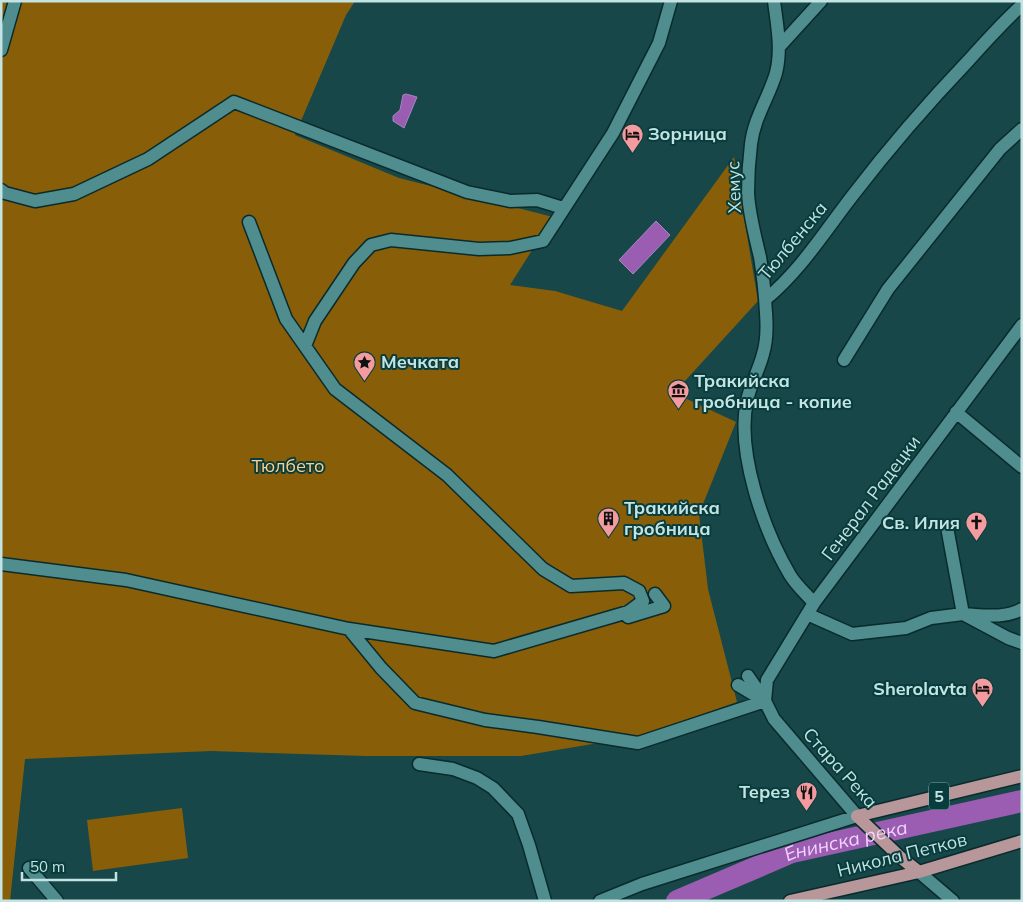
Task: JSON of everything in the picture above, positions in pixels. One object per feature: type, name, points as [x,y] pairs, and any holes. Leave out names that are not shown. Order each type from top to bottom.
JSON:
[{"type":"main road","name":"5","points":[[861,820],[1022,776]]},
{"type":"main road","name":"Стара Река","points":[[861,820],[900,857],[919,872]]},
{"type":"main road","name":"Никола Петков","points":[[790,901],[919,872],[1022,841]]},
{"type":"street","points":[[1,50],[5,23],[15,1]]},
{"type":"street","points":[[305,346],[315,321],[354,263],[371,245],[391,240],[479,249],[510,248],[543,242],[563,208],[574,195],[613,133],[643,78],[659,43],[671,1]]},
{"type":"street","points":[[774,1],[780,46]]},
{"type":"street","points":[[780,46],[821,1]]},
{"type":"street","name":"Тюлбенска","points":[[811,609],[790,576],[768,532],[748,467],[745,416],[747,399],[764,354],[767,326],[766,299],[782,285],[809,254],[853,195],[940,90],[1022,5]]},
{"type":"street","name":"Хемус","points":[[766,299],[748,194],[748,168],[751,141],[762,106],[776,74],[780,46]]},
{"type":"street","points":[[1,190],[5,193],[35,201],[74,194],[148,159],[234,102],[467,192],[510,201],[537,200],[563,208]]},
{"type":"street","points":[[844,360],[888,289],[1000,149],[1022,129]]},
{"type":"street","points":[[1,564],[126,580],[349,629],[494,651],[628,612],[643,601],[639,591],[624,583],[572,586],[543,568],[447,475],[335,389],[286,319],[249,222]]},
{"type":"street","name":"Генерал Радецки","points":[[765,701],[768,680],[811,609],[1022,325]]},
{"type":"street","points":[[956,412],[1022,467]]},
{"type":"street","points":[[946,527],[963,614]]},
{"type":"street","points":[[591,622],[620,619],[664,606],[655,594]]},
{"type":"street","points":[[811,609],[852,634],[906,628],[931,618],[963,614],[994,616],[1022,609]]},
{"type":"street","points":[[963,614],[1022,644]]},
{"type":"street","points":[[349,629],[381,668],[415,703],[485,720],[638,743],[765,701]]},
{"type":"street","name":"Стара Река","points":[[748,676],[765,701],[774,720],[861,820]]},
{"type":"street","points":[[738,685],[765,701]]},
{"type":"street","points":[[418,764],[453,769],[477,778],[493,788],[518,814],[546,901]]},
{"type":"street","points":[[600,901],[642,884],[861,820]]},
{"type":"street","points":[[29,868],[58,901]]},
{"type":"street","points":[[919,872],[953,901]]},
{"type":"green space","name":"Тюлбето","points":[[1,1],[355,1],[346,15],[295,135],[399,178],[553,217],[510,285],[555,291],[622,311],[734,157],[758,301],[674,393],[736,422],[699,514],[708,589],[737,702],[640,736],[521,756],[365,756],[211,751],[25,759],[10,901],[1,901]]},
{"type":"green space","points":[[182,808],[188,858],[93,871],[87,820]]},
{"type":"shaded area","points":[[403,95],[417,97],[404,128],[393,121],[393,116],[400,110]]},
{"type":"shaded area","points":[[656,221],[670,235],[633,274],[619,260]]},
{"type":"waterway","name":"Енинска река","points":[[677,901],[792,852],[1022,801]]},
{"type":"place","name":"Зорница","points":[[632,153]]},
{"type":"place","name":"Мечката","points":[[365,381]]},
{"type":"place","name":"Тракийска гробница - копие","points":[[678,410]]},
{"type":"place","name":"Тракийска гробница","points":[[608,537]]},
{"type":"place","name":"Св. Илия","points":[[976,542]]},
{"type":"place","name":"Sherolavta","points":[[983,708]]},
{"type":"place","name":"Терез","points":[[806,811]]}]
